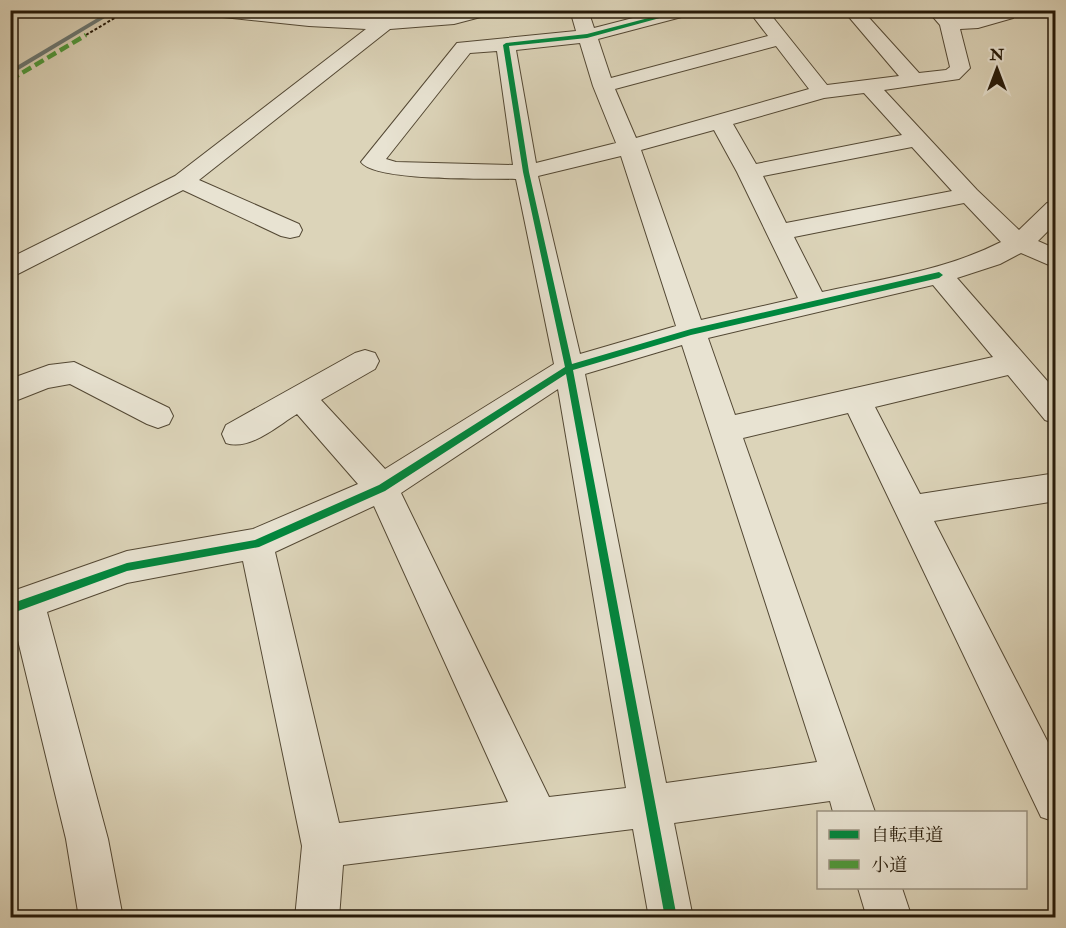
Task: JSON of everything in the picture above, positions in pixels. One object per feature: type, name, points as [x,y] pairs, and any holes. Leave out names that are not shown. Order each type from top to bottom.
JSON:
[{"type":"street","points":[[204,10],[386,17],[419,23],[486,10]]},
{"type":"street","points":[[687,10],[583,23],[506,45],[464,47],[372,162],[394,170],[526,172],[629,147],[822,92],[952,75],[960,68],[942,17],[978,22],[1006,14],[1002,10]]},
{"type":"street","points":[[757,10],[822,92]]},
{"type":"street","points":[[852,10],[914,80]]},
{"type":"street","points":[[10,269],[183,181],[386,17]]},
{"type":"street","points":[[458,17],[464,47]]},
{"type":"street","points":[[323,846],[537,818],[650,806],[849,796],[629,147],[603,86],[583,23]]},
{"type":"street","points":[[603,86],[780,39]]},
{"type":"street","points":[[506,45],[526,172],[569,368],[670,918]]},
{"type":"street","points":[[868,85],[969,195],[1012,238],[1056,260]]},
{"type":"street","points":[[720,121],[749,172],[814,303]]},
{"type":"street","points":[[749,172],[918,139]]},
{"type":"street","points":[[183,181],[290,230]]},
{"type":"street","points":[[779,232],[969,195]]},
{"type":"street","points":[[102,918],[87,838],[19,606],[127,567],[256,544],[382,488],[569,368],[691,332],[939,274],[991,258],[1022,242],[1056,208]]},
{"type":"street","points":[[939,274],[1056,412]]},
{"type":"street","points":[[237,435],[365,361]]},
{"type":"street","points":[[724,430],[1015,363]]},
{"type":"street","points":[[17,379],[74,373],[158,416]]},
{"type":"street","points":[[302,399],[382,488],[537,818]]},
{"type":"street","points":[[857,400],[911,510],[1043,751],[1056,802]]},
{"type":"street","points":[[911,510],[1056,487]]},
{"type":"street","points":[[256,544],[323,846],[317,918]]},
{"type":"street","points":[[880,889],[890,918]]},
{"type":"path","points":[[86,35],[128,10]]},
{"type":"waterway","points":[[10,73],[116,10]]},
{"type":"marked path","points":[[10,80],[86,35]]},
{"type":"cycle path","points":[[671,918],[569,368],[526,172],[506,45],[587,36],[687,10]]},
{"type":"cycle path","points":[[10,609],[127,567],[256,544],[382,488],[569,368],[691,332],[939,275]]}]
